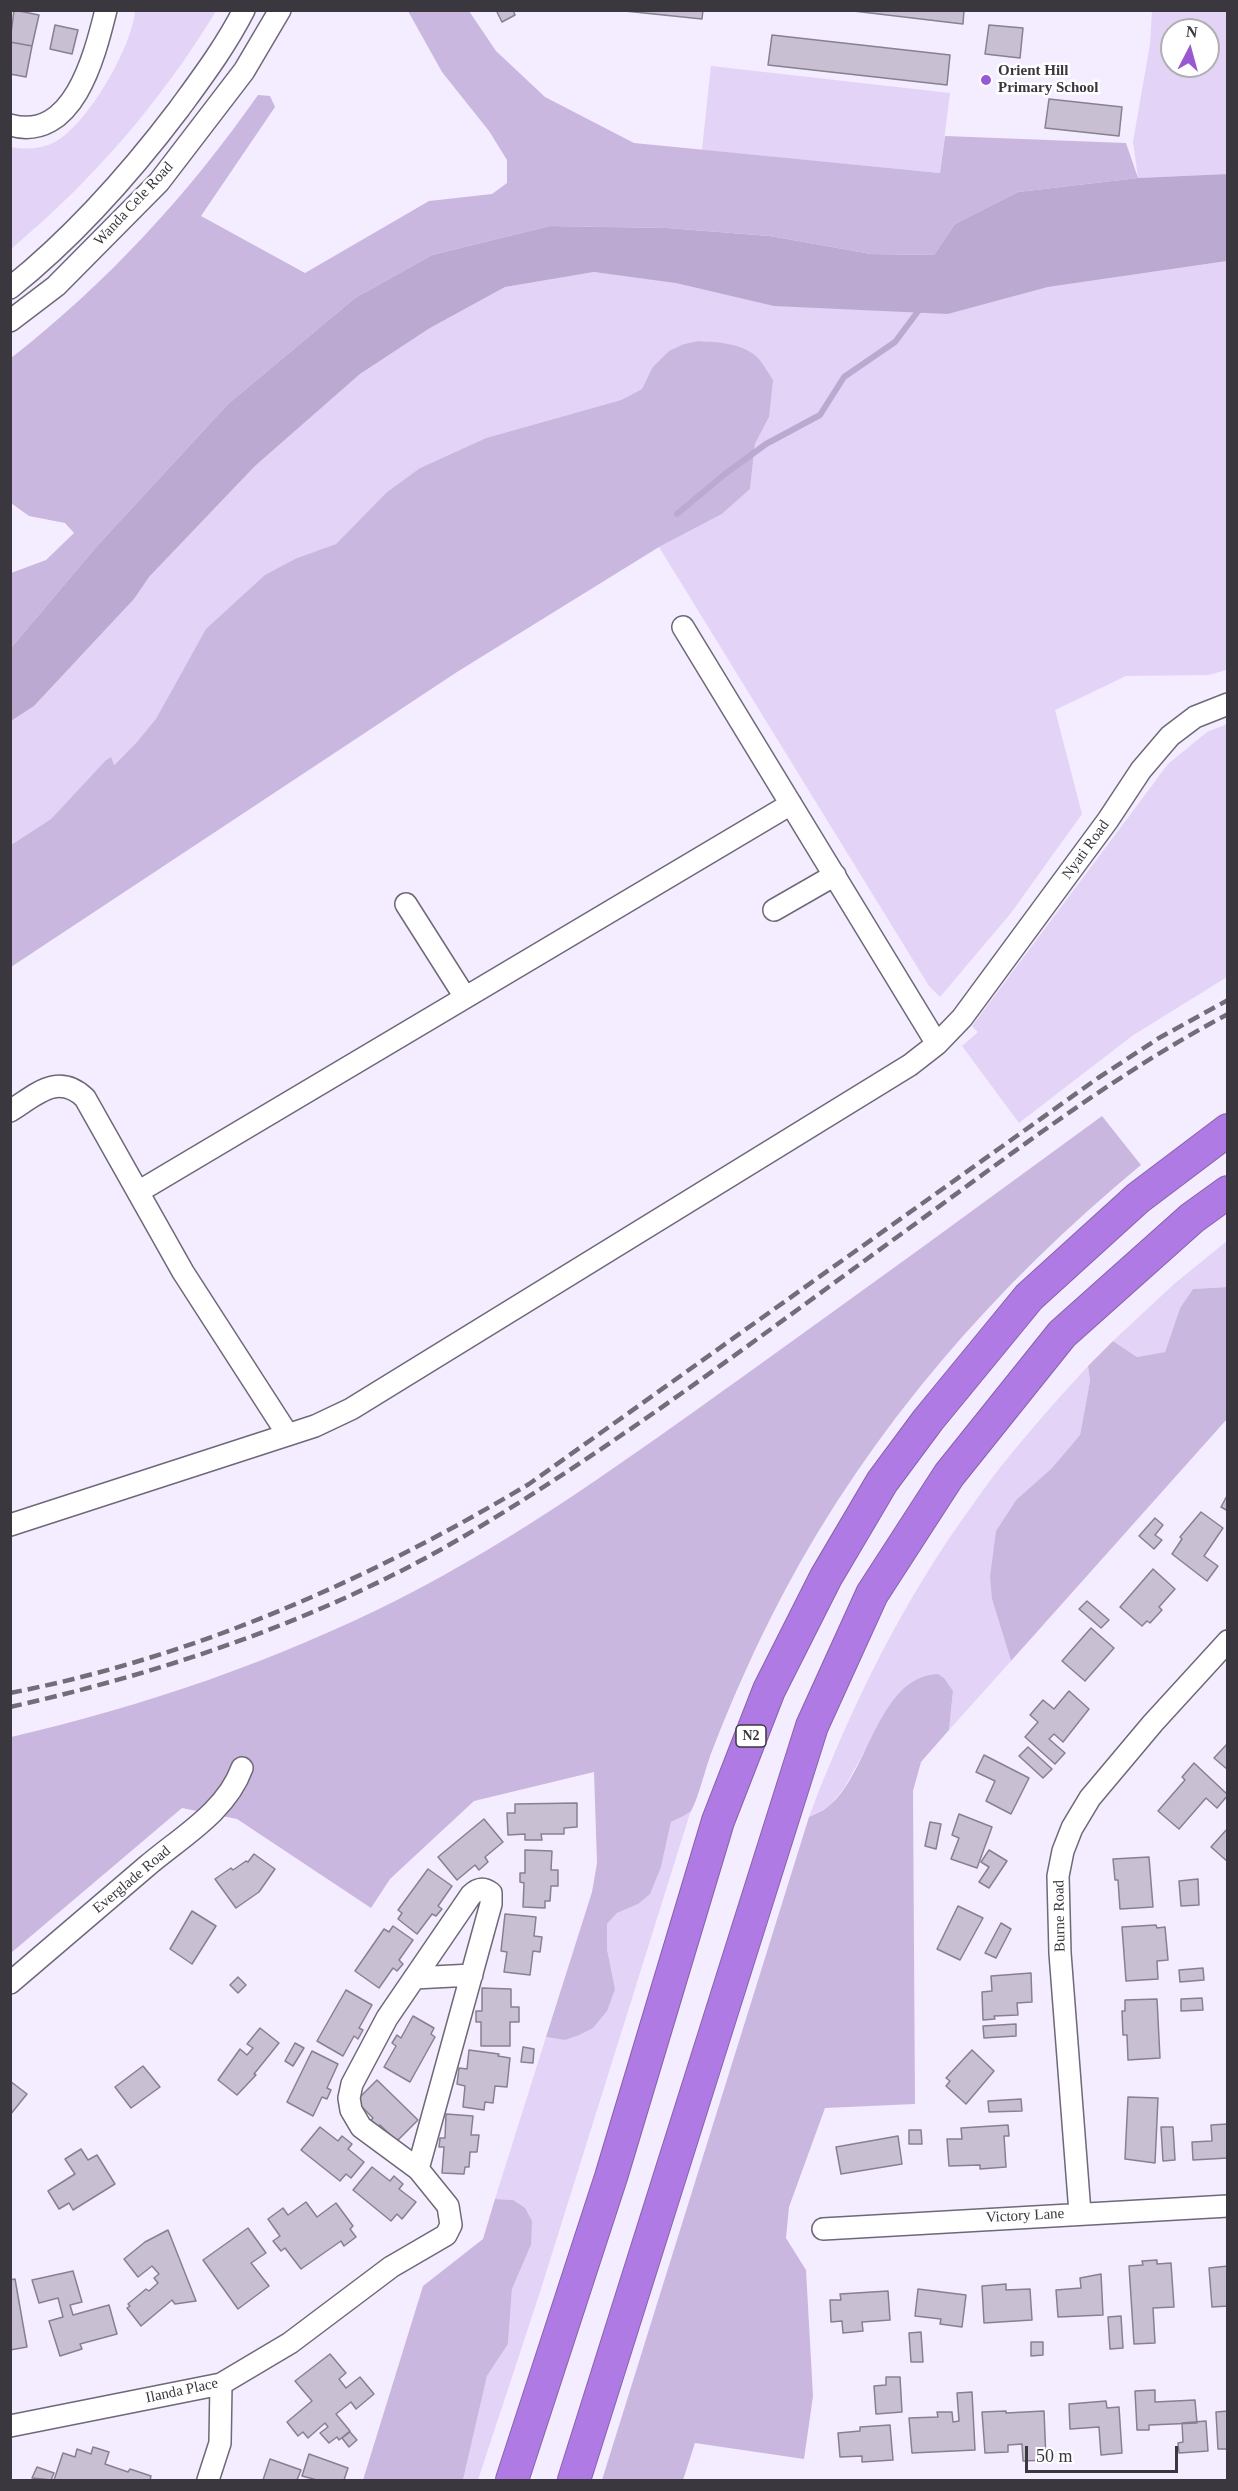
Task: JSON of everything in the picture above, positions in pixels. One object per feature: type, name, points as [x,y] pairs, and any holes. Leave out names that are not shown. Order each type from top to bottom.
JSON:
[{"type":"highway","name":"N2","points":[[512,2481],[611,2177],[718,1821],[769,1690],[826,1577],[882,1482],[928,1420],[1029,1297],[1138,1198],[1227,1130]]},
{"type":"highway","points":[[574,2481],[812,1726],[872,1594],[949,1475],[1062,1334],[1192,1218],[1227,1192]]},
{"type":"street","points":[[10,125],[32,126],[46,122],[59,114],[71,102],[84,82],[106,10]]},
{"type":"street","name":"Wanda Cele Road","points":[[10,288],[33,270],[106,199],[146,153],[224,48],[244,10]]},
{"type":"street","name":"Wanda Cele Road","points":[[10,321],[56,286],[159,182],[244,71],[280,10]]},
{"type":"street","points":[[683,627],[937,1044]]},
{"type":"street","name":"Nyati Road","points":[[10,1525],[288,1435],[351,1409],[910,1065],[937,1044],[962,1018],[1101,829],[1141,770],[1170,736],[1195,717],[1227,704]]},
{"type":"street","points":[[138,1192],[791,804]]},
{"type":"street","points":[[774,910],[835,875]]},
{"type":"street","points":[[406,904],[465,997]]},
{"type":"street","points":[[10,1111],[49,1087],[59,1085],[79,1092],[86,1098],[183,1272],[288,1435]]},
{"type":"street","name":"Burne Road","points":[[1080,2213],[1060,1953],[1058,1876],[1063,1851],[1072,1828],[1090,1798],[1153,1722],[1227,1641]]},
{"type":"street","name":"Everglade Road","points":[[10,1983],[200,1824],[221,1804],[239,1778],[242,1768]]},
{"type":"street","name":"Ilanda Place","points":[[10,2426],[221,2384],[290,2343],[391,2267],[447,2235],[451,2225],[448,2206],[418,2169],[361,2127],[351,2110],[349,2098],[352,2084],[387,2018],[471,1895],[483,1889],[491,1893],[491,1904],[472,1975]]},
{"type":"street","points":[[414,1978],[472,1975],[418,2169]]},
{"type":"street","name":"Victory Lane","points":[[823,2229],[1227,2206]]},
{"type":"street","points":[[208,2481],[220,2443],[221,2384]]},
{"type":"shaded area","points":[[135,11],[216,11],[172,77],[123,139],[69,196],[11,249],[11,147],[33,148],[55,142],[68,133],[81,119],[117,64],[126,44]]},
{"type":"shaded area","points":[[408,11],[469,11],[496,51],[545,97],[634,143],[940,173],[945,136],[1126,143],[1138,178],[1018,192],[955,224],[934,255],[871,254],[770,236],[667,228],[550,226],[432,255],[355,298],[228,404],[97,546],[11,648],[11,573],[46,560],[74,533],[65,523],[29,516],[11,503],[11,358],[80,300],[144,236],[203,168],[258,95],[270,96],[275,107],[201,216],[305,273],[429,201],[492,194],[507,183],[507,160],[489,131],[442,72]]},
{"type":"shaded area","points":[[1152,11],[1227,11],[1227,174],[1138,178],[1133,142],[1150,44]]},
{"type":"shaded area","points":[[711,66],[950,93],[940,173],[702,150]]},
{"type":"shaded area","points":[[1227,174],[1227,261],[1048,287],[948,314],[774,306],[676,283],[594,272],[505,287],[430,328],[360,374],[255,466],[149,577],[134,599],[34,706],[11,721],[11,648],[97,546],[228,404],[355,298],[432,255],[550,226],[667,228],[770,236],[871,254],[934,255],[955,224],[1018,192],[1138,178]]},
{"type":"shaded area","points":[[1227,261],[1227,670],[1208,675],[1126,676],[1055,710],[1082,814],[1011,913],[940,997],[929,986],[659,547],[722,514],[750,489],[755,444],[769,417],[721,343],[698,341],[684,344],[652,368],[642,389],[621,400],[486,438],[420,468],[387,492],[336,544],[297,558],[136,743],[113,765],[105,761],[51,819],[11,845],[11,721],[34,706],[134,599],[149,577],[255,466],[360,374],[430,328],[505,287],[594,272],[948,314],[1048,287]]},
{"type":"shaded area","points":[[698,341],[729,344],[751,352],[773,380],[769,417],[755,444],[750,489],[722,514],[659,547],[457,672],[11,967],[11,845],[51,819],[105,761],[111,757],[114,765],[136,743],[156,719],[206,629],[265,575],[297,558],[336,544],[387,492],[420,468],[486,438],[621,400],[642,389],[652,368],[669,351]]},
{"type":"shaded area","points":[[1227,724],[1227,977],[1132,1036],[1019,1123],[962,1046],[978,1032],[972,1026],[1168,764],[1207,732]]},
{"type":"shaded area","points":[[1102,1116],[1141,1165],[1036,1259],[987,1309],[897,1416],[856,1473],[818,1532],[763,1632],[745,1671],[712,1751],[691,1811],[671,1822],[661,1867],[650,1894],[638,1904],[617,1913],[607,1924],[607,1949],[615,1989],[607,2011],[593,2028],[565,2040],[546,2037],[592,1892],[597,1863],[594,1772],[474,1801],[390,1879],[371,1908],[237,1819],[182,1808],[11,1953],[11,1737],[111,1711],[258,1662],[353,1621],[444,1575],[532,1523],[616,1466]]},
{"type":"shaded area","points":[[1227,1241],[1227,1287],[1193,1289],[1180,1308],[1165,1352],[1137,1357],[1113,1341],[1174,1284]]},
{"type":"shaded area","points":[[1227,1287],[1227,1419],[1011,1661],[992,1599],[990,1577],[996,1531],[1017,1499],[1051,1469],[1080,1435],[1090,1381],[1088,1366],[1113,1341],[1137,1357],[1165,1352],[1180,1308],[1193,1289]]},
{"type":"shaded area","points":[[1088,1366],[1090,1381],[1080,1435],[1051,1469],[1017,1499],[992,1599],[1011,1661],[949,1730],[953,1691],[889,1707],[844,1788],[830,1806],[809,1817],[861,1694],[924,1577],[987,1485],[1043,1416]]},
{"type":"shaded area","points":[[938,1674],[944,1678],[953,1691],[949,1730],[921,1762],[913,1791],[915,2104],[825,2108],[789,2207],[786,2238],[806,2270],[813,2396],[804,2459],[695,2443],[683,2480],[602,2480],[809,1817],[827,1808],[842,1792],[887,1708],[901,1691],[918,1679]]},
{"type":"shaded area","points":[[691,1810],[540,2292],[478,2480],[463,2480],[487,2376],[508,2344],[512,2289],[531,2245],[513,2200],[495,2199],[546,2037],[565,2040],[615,1989],[607,1949],[607,1924],[617,1913],[638,1904],[661,1867],[671,1822]]},
{"type":"shaded area","points":[[495,2199],[513,2200],[525,2208],[532,2221],[531,2245],[512,2289],[508,2344],[487,2376],[463,2480],[363,2480],[423,2286],[483,2239]]},
{"type":"building","points":[[14,10],[39,15],[32,46],[10,42]]},
{"type":"building","points":[[496,10],[513,10],[515,15],[502,22]]},
{"type":"building","points":[[615,10],[703,10],[702,19]]},
{"type":"building","points":[[845,10],[964,10],[963,24]]},
{"type":"building","points":[[55,25],[78,30],[72,54],[50,49]]},
{"type":"building","points":[[989,25],[1023,28],[1020,58],[985,54]]},
{"type":"building","points":[[772,35],[950,55],[947,85],[768,65]]},
{"type":"building","points":[[10,42],[32,46],[26,77],[10,74]]},
{"type":"building","points":[[1049,99],[1122,107],[1119,136],[1045,128]]},
{"type":"building","points":[[1228,1494],[1228,1511],[1221,1507]]},
{"type":"building","points":[[1201,1512],[1223,1528],[1204,1556],[1218,1566],[1207,1581],[1172,1554],[1182,1539],[1180,1537]]},
{"type":"building","points":[[1155,1518],[1163,1525],[1155,1535],[1162,1540],[1154,1549],[1139,1536]]},
{"type":"building","points":[[1153,1569],[1175,1589],[1159,1607],[1162,1610],[1150,1623],[1147,1621],[1142,1626],[1120,1607]]},
{"type":"building","points":[[1087,1601],[1109,1620],[1101,1628],[1079,1609]]},
{"type":"building","points":[[1091,1628],[1114,1648],[1085,1681],[1062,1661]]},
{"type":"building","points":[[1069,1691],[1089,1709],[1063,1742],[1054,1734],[1049,1739],[1065,1753],[1055,1764],[1025,1737],[1038,1722],[1030,1715],[1043,1700],[1054,1709]]},
{"type":"building","points":[[1228,1743],[1228,1770],[1214,1758]]},
{"type":"building","points":[[1028,1747],[1052,1769],[1043,1778],[1019,1756]]},
{"type":"building","points":[[984,1755],[1029,1778],[1011,1814],[986,1801],[995,1781],[976,1772]]},
{"type":"building","points":[[1194,1763],[1228,1795],[1217,1808],[1206,1798],[1179,1829],[1158,1811],[1185,1780],[1182,1777]]},
{"type":"building","points":[[577,1803],[577,1827],[564,1828],[564,1834],[541,1834],[542,1840],[525,1840],[525,1834],[508,1835],[507,1813],[515,1813],[515,1804]]},
{"type":"building","points":[[959,1814],[992,1827],[977,1868],[951,1859],[959,1838],[952,1835]]},
{"type":"building","points":[[484,1819],[503,1842],[485,1857],[488,1862],[479,1870],[475,1865],[457,1880],[438,1857]]},
{"type":"building","points":[[930,1822],[941,1824],[936,1849],[925,1846]]},
{"type":"building","points":[[1228,1828],[1228,1862],[1211,1847]]},
{"type":"building","points":[[525,1850],[552,1851],[551,1870],[558,1870],[558,1886],[551,1886],[550,1901],[545,1901],[545,1908],[523,1907],[524,1883],[520,1882],[520,1873],[525,1873]]},
{"type":"building","points":[[989,1850],[1007,1861],[989,1888],[979,1882],[989,1867],[981,1862]]},
{"type":"building","points":[[254,1854],[275,1869],[259,1892],[236,1908],[215,1879],[231,1868],[233,1870],[246,1861],[248,1862]]},
{"type":"building","points":[[1149,1857],[1153,1907],[1120,1909],[1118,1880],[1115,1880],[1113,1859]]},
{"type":"building","points":[[428,1869],[452,1886],[438,1906],[442,1909],[436,1916],[432,1914],[417,1934],[398,1919],[402,1913],[398,1910]]},
{"type":"building","points":[[1198,1879],[1199,1905],[1181,1906],[1179,1881]]},
{"type":"building","points":[[958,1906],[983,1918],[960,1960],[937,1949]]},
{"type":"building","points":[[192,1911],[216,1926],[192,1964],[170,1949]]},
{"type":"building","points":[[505,1914],[536,1917],[534,1936],[542,1937],[540,1952],[533,1951],[530,1975],[504,1972],[507,1952],[501,1951]]},
{"type":"building","points":[[1001,1923],[1011,1929],[996,1958],[985,1953]]},
{"type":"building","points":[[1156,1925],[1157,1928],[1165,1927],[1168,1960],[1157,1961],[1158,1979],[1126,1981],[1122,1927]]},
{"type":"building","points":[[393,1926],[413,1940],[399,1960],[403,1964],[397,1971],[393,1968],[379,1988],[355,1971],[384,1929],[389,1932]]},
{"type":"building","points":[[1203,1968],[1204,1980],[1180,1982],[1179,1970]]},
{"type":"building","points":[[1031,1973],[1032,2002],[1017,2003],[1018,2015],[994,2016],[995,2019],[983,2020],[982,1992],[992,1991],[991,1976]]},
{"type":"building","points":[[238,1977],[246,1985],[238,1993],[230,1985]]},
{"type":"building","points":[[482,1988],[511,1989],[511,2007],[519,2007],[519,2022],[510,2022],[510,2046],[481,2046],[481,2022],[476,2022],[476,2011],[482,2011]]},
{"type":"building","points":[[346,1990],[372,2005],[359,2028],[363,2030],[358,2039],[354,2036],[343,2056],[317,2041]]},
{"type":"building","points":[[1202,1998],[1203,2010],[1181,2011],[1181,1999]]},
{"type":"building","points":[[1157,1999],[1160,2058],[1128,2060],[1127,2035],[1123,2035],[1122,2011],[1125,2011],[1125,2000]]},
{"type":"building","points":[[413,2016],[434,2028],[431,2034],[435,2037],[410,2082],[384,2067],[396,2046],[392,2043],[397,2035],[401,2038]]},
{"type":"building","points":[[1016,2024],[1016,2036],[984,2038],[983,2026]]},
{"type":"building","points":[[260,2028],[279,2043],[254,2074],[256,2075],[237,2095],[218,2080],[240,2049],[247,2055],[253,2048],[247,2044]]},
{"type":"building","points":[[295,2043],[304,2048],[293,2066],[285,2061]]},
{"type":"building","points":[[523,2047],[534,2049],[533,2063],[521,2062]]},
{"type":"building","points":[[469,2050],[499,2054],[498,2056],[510,2058],[507,2087],[495,2086],[493,2103],[485,2102],[484,2110],[463,2107],[465,2086],[457,2084],[459,2068],[467,2069]]},
{"type":"building","points":[[972,2050],[994,2071],[966,2104],[946,2086],[950,2081],[946,2078]]},
{"type":"building","points":[[312,2051],[338,2064],[327,2088],[331,2090],[327,2099],[322,2097],[313,2116],[287,2102]]},
{"type":"building","points":[[143,2066],[160,2087],[131,2108],[115,2087]]},
{"type":"building","points":[[377,2080],[418,2120],[397,2141],[380,2125],[377,2128],[370,2121],[373,2118],[356,2101]]},
{"type":"building","points":[[10,2081],[27,2094],[10,2115]]},
{"type":"building","points":[[1128,2097],[1158,2098],[1155,2163],[1125,2159]]},
{"type":"building","points":[[1021,2099],[1022,2111],[989,2112],[988,2101]]},
{"type":"building","points":[[446,2114],[473,2116],[471,2135],[479,2135],[477,2152],[470,2152],[469,2167],[465,2167],[464,2174],[442,2173],[444,2147],[439,2147],[440,2138],[445,2138]]},
{"type":"building","points":[[1228,2124],[1228,2158],[1193,2160],[1192,2142],[1212,2141],[1211,2125]]},
{"type":"building","points":[[1008,2125],[1009,2136],[1004,2136],[1006,2167],[980,2169],[980,2165],[949,2166],[947,2139],[962,2139],[961,2128]]},
{"type":"building","points":[[320,2127],[338,2141],[342,2136],[352,2144],[348,2149],[364,2162],[351,2178],[346,2174],[340,2181],[301,2150]]},
{"type":"building","points":[[1161,2127],[1173,2127],[1175,2160],[1163,2161]]},
{"type":"building","points":[[909,2130],[921,2130],[922,2144],[909,2144]]},
{"type":"building","points":[[898,2136],[902,2164],[841,2174],[836,2147]]},
{"type":"building","points":[[81,2149],[88,2160],[97,2155],[115,2184],[73,2210],[69,2203],[59,2209],[48,2191],[75,2174],[65,2159]]},
{"type":"building","points":[[372,2167],[390,2181],[394,2176],[403,2184],[399,2189],[416,2202],[402,2219],[397,2214],[391,2221],[353,2190]]},
{"type":"building","points":[[306,2202],[317,2217],[336,2203],[353,2226],[350,2229],[356,2237],[344,2246],[341,2241],[301,2269],[285,2248],[281,2251],[273,2241],[280,2236],[268,2219],[283,2208],[288,2215]]},
{"type":"building","points":[[248,2228],[266,2253],[251,2263],[269,2286],[238,2309],[203,2260]]},
{"type":"building","points":[[168,2230],[196,2301],[175,2304],[172,2300],[141,2326],[127,2308],[130,2306],[128,2304],[146,2289],[149,2291],[158,2283],[154,2278],[159,2274],[152,2266],[138,2277],[124,2259],[145,2242]]},
{"type":"building","points":[[1157,2260],[1157,2264],[1171,2263],[1174,2307],[1153,2308],[1155,2343],[1134,2344],[1129,2266],[1143,2265],[1142,2261]]},
{"type":"building","points":[[1228,2266],[1228,2306],[1212,2307],[1209,2268]]},
{"type":"building","points":[[73,2271],[82,2302],[70,2305],[73,2315],[109,2305],[117,2334],[80,2344],[82,2349],[60,2356],[49,2321],[63,2317],[58,2298],[39,2303],[32,2280]]},
{"type":"building","points":[[1101,2274],[1103,2315],[1058,2317],[1056,2290],[1081,2288],[1080,2278]]},
{"type":"building","points":[[15,2279],[27,2347],[10,2350],[10,2280]]},
{"type":"building","points":[[1006,2284],[1006,2290],[1030,2289],[1032,2320],[984,2323],[982,2286]]},
{"type":"building","points":[[918,2289],[966,2295],[962,2327],[940,2324],[941,2319],[915,2316]]},
{"type":"building","points":[[888,2291],[890,2320],[862,2322],[863,2331],[843,2333],[842,2321],[831,2322],[830,2300],[841,2300],[840,2294]]},
{"type":"building","points":[[1121,2316],[1123,2348],[1110,2349],[1108,2317]]},
{"type":"building","points":[[921,2332],[923,2362],[911,2362],[909,2333]]},
{"type":"building","points":[[1031,2342],[1043,2342],[1043,2355],[1031,2356]]},
{"type":"building","points":[[330,2354],[346,2373],[339,2379],[346,2388],[360,2377],[374,2394],[356,2409],[351,2402],[336,2414],[350,2431],[339,2440],[337,2437],[329,2443],[320,2433],[328,2427],[325,2423],[308,2438],[303,2432],[298,2436],[287,2422],[312,2401],[295,2381]]},
{"type":"building","points":[[886,2377],[900,2377],[902,2412],[876,2414],[874,2386],[886,2385]]},
{"type":"building","points":[[1155,2390],[1155,2402],[1195,2400],[1197,2423],[1149,2425],[1149,2430],[1137,2430],[1135,2391]]},
{"type":"building","points":[[972,2392],[975,2450],[912,2453],[909,2418],[938,2417],[937,2412],[952,2412],[953,2422],[959,2421],[957,2393]]},
{"type":"building","points":[[1106,2401],[1107,2408],[1119,2407],[1122,2453],[1101,2455],[1099,2427],[1070,2429],[1069,2404]]},
{"type":"building","points":[[1006,2411],[1006,2413],[1044,2411],[1046,2460],[1023,2461],[1022,2444],[1008,2445],[1008,2452],[985,2453],[982,2412]]},
{"type":"building","points":[[1228,2411],[1228,2449],[1218,2449],[1216,2412]]},
{"type":"building","points":[[1206,2421],[1208,2451],[1179,2453],[1178,2443],[1183,2442],[1182,2423]]},
{"type":"building","points":[[890,2425],[893,2460],[862,2462],[862,2456],[840,2457],[838,2433],[860,2431],[860,2427]]},
{"type":"building","points":[[350,2432],[357,2440],[349,2447],[342,2438]]},
{"type":"building","points":[[93,2447],[109,2452],[105,2464],[128,2472],[130,2469],[151,2476],[150,2480],[54,2480],[63,2453],[75,2457],[77,2449],[91,2454]]},
{"type":"building","points":[[309,2454],[348,2468],[344,2480],[317,2480],[302,2476]]},
{"type":"building","points":[[270,2459],[301,2470],[297,2480],[263,2480]]},
{"type":"building","points":[[37,2467],[54,2473],[51,2480],[32,2478]]},
{"type":"waterway","points":[[677,514],[766,444],[820,415],[844,377],[895,342],[922,306]]},
{"type":"railway","points":[[10,1693],[79,1678],[147,1659],[279,1611],[343,1583],[468,1519],[529,1484],[1098,1078],[1159,1038],[1228,1000]]},
{"type":"railway","points":[[10,1707],[127,1677],[242,1640],[354,1594],[461,1538],[631,1429],[1103,1090],[1185,1038],[1228,1014]]},
{"type":"place","name":"Orient Hill Primary School","points":[[986,80]]}]
